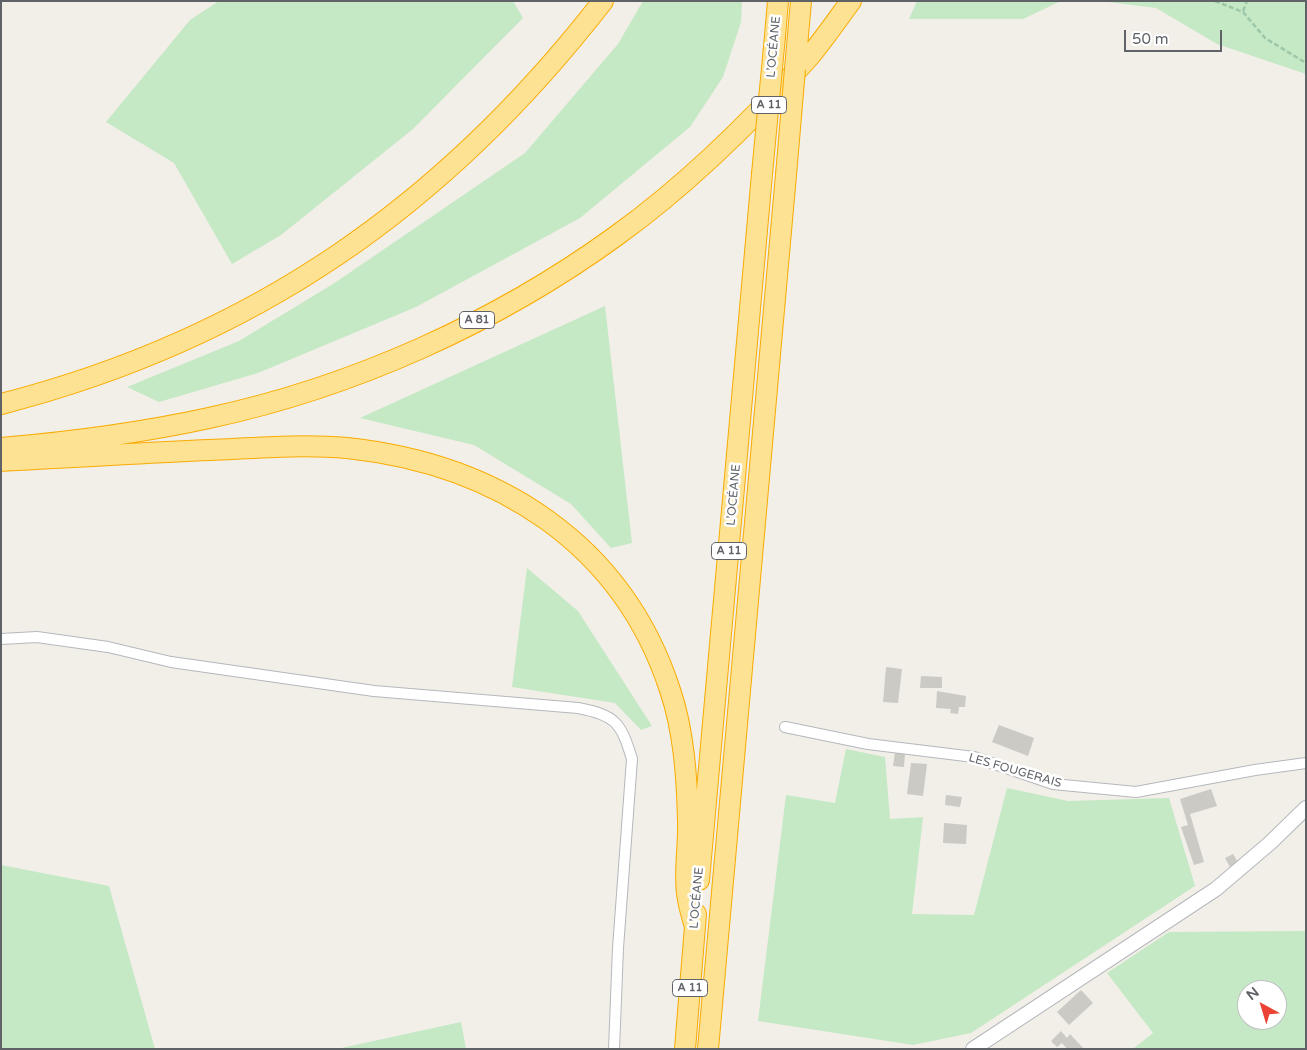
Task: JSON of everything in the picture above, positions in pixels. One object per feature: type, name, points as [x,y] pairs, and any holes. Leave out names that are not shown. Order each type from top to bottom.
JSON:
[{"type":"highway","points":[[567,46],[581,12],[589,1]]},
{"type":"highway","points":[[1,404],[75,383],[163,350],[252,307],[328,262],[397,212],[464,155],[522,98],[603,1]]},
{"type":"highway","name":"L’OCÉANE","points":[[685,1049],[778,1]]},
{"type":"highway","name":"L’OCÉANE","points":[[708,1049],[801,1]]},
{"type":"highway","name":"A 81","points":[[1,448],[141,431],[210,418],[292,396],[409,354],[488,315],[560,275],[617,235],[687,179],[744,126],[810,55],[851,1]]},
{"type":"highway","points":[[1,461],[268,447],[346,448],[408,458],[458,473],[497,489],[539,513],[602,568],[628,604],[650,645],[670,689],[678,719],[684,764],[688,822],[687,893],[695,927]]},
{"type":"street","points":[[1,639],[37,637],[108,647],[171,662],[374,691],[578,708],[599,712],[616,721],[626,740],[632,759],[618,948],[614,1049]]},
{"type":"street","name":"LES FOUGERAIS","points":[[785,727],[868,744],[974,757],[1053,784],[1136,792],[1255,770],[1306,764]]},
{"type":"street","points":[[973,1049],[1216,889],[1270,844],[1306,808]]},
{"type":"path","points":[[1215,1],[1225,3],[1243,12],[1265,38],[1306,63]]},
{"type":"path","points":[[1243,12],[1247,1]]},
{"type":"green space","points":[[219,1],[513,1],[523,18],[413,129],[281,235],[232,264],[174,163],[106,122],[190,20]]},
{"type":"green space","points":[[643,1],[742,1],[741,22],[723,77],[690,127],[580,218],[416,307],[258,373],[159,402],[127,387],[239,341],[333,284],[525,153],[618,44]]},
{"type":"green space","points":[[917,1],[1061,1],[1023,19],[909,19]]},
{"type":"green space","points":[[1100,1],[1306,1],[1306,74],[1217,44],[1156,8]]},
{"type":"green space","points":[[605,306],[632,543],[611,548],[571,504],[474,445],[360,418]]},
{"type":"green space","points":[[527,568],[578,611],[652,726],[641,730],[615,703],[512,687]]},
{"type":"green space","points":[[846,749],[885,757],[890,819],[923,817],[912,914],[974,915],[1007,788],[1068,801],[1169,798],[1195,886],[971,1033],[913,1045],[758,1021],[786,795],[835,803]]},
{"type":"green space","points":[[1,865],[109,886],[155,1049],[1,1049]]},
{"type":"green space","points":[[1306,931],[1306,1049],[1133,1049],[1153,1033],[1107,973],[1169,932]]},
{"type":"green space","points":[[461,1022],[466,1049],[337,1049]]},
{"type":"building","points":[[886,667],[902,669],[898,703],[883,702]]},
{"type":"building","points":[[921,676],[942,677],[942,688],[920,688]]},
{"type":"building","points":[[937,691],[966,696],[965,707],[959,707],[958,714],[950,713],[951,709],[936,708]]},
{"type":"building","points":[[999,725],[1034,738],[1028,756],[992,742]]},
{"type":"building","points":[[895,752],[905,753],[904,767],[893,766]]},
{"type":"building","points":[[911,763],[927,764],[923,796],[907,794]]},
{"type":"building","points":[[1211,789],[1217,806],[1190,814],[1204,862],[1194,865],[1181,827],[1188,825],[1180,799]]},
{"type":"building","points":[[946,795],[962,797],[960,807],[945,805]]},
{"type":"building","points":[[944,823],[967,825],[966,844],[943,843]]},
{"type":"building","points":[[1233,854],[1239,864],[1231,869],[1225,858]]},
{"type":"building","points":[[1081,990],[1093,1003],[1069,1025],[1057,1012]]},
{"type":"building","points":[[1061,1031],[1067,1038],[1070,1034],[1084,1049],[1067,1049],[1062,1043],[1057,1047],[1051,1041]]}]
